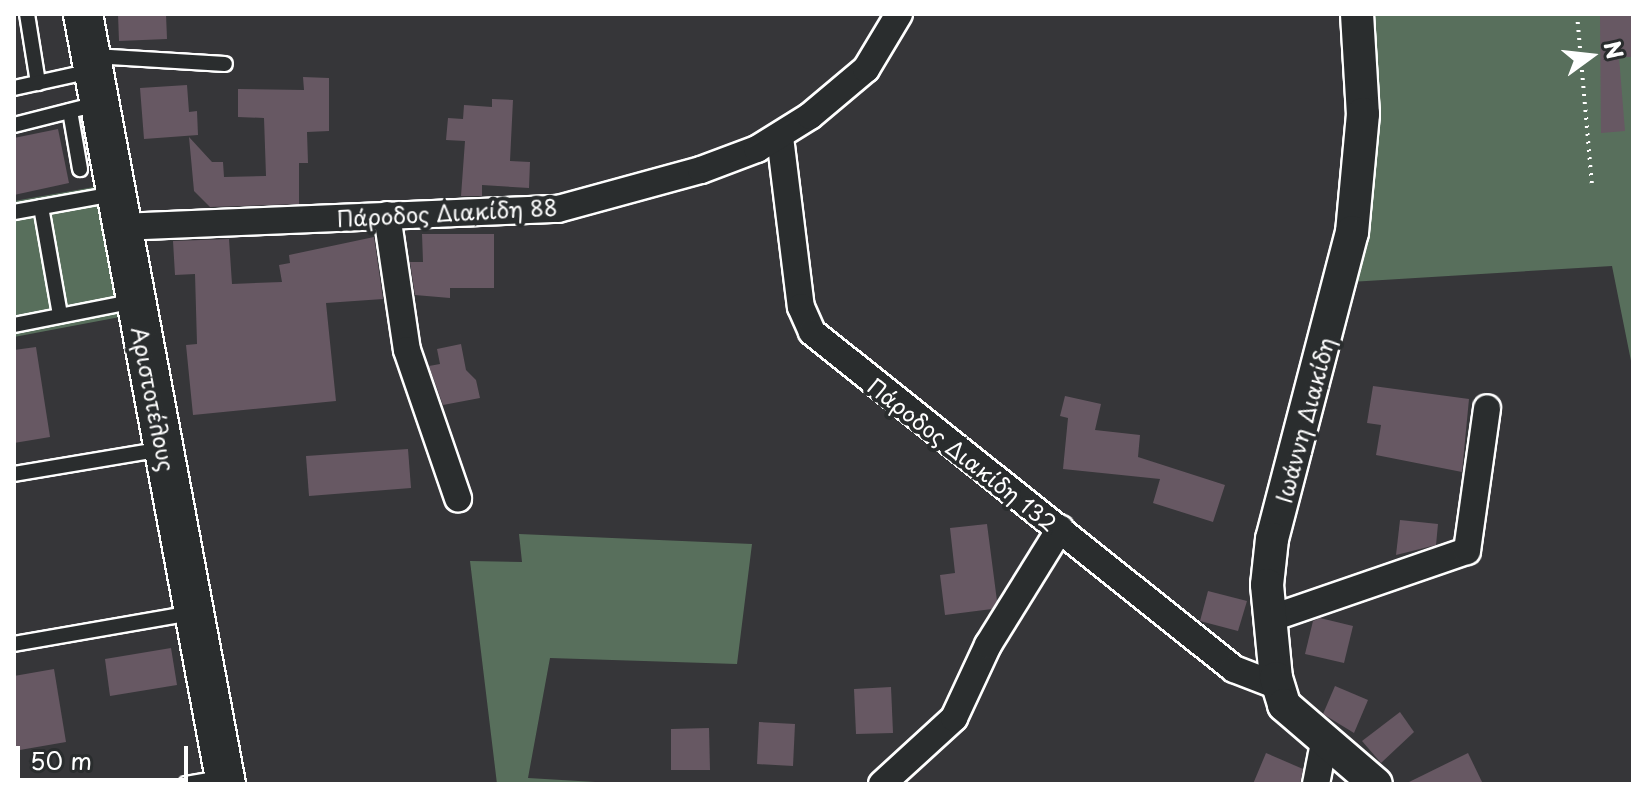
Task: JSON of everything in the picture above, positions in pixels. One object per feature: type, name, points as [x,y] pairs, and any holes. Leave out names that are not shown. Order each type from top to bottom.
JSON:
[{"type":"main road","name":"Αριστοτέλους","points":[[83,14],[87,85],[118,211],[226,780]]},
{"type":"street","name":"Πάροδος Διακίδη 88","points":[[118,211],[387,215],[558,209],[716,166],[780,137],[866,69],[899,14]]},
{"type":"street","name":"Ιωάννη Διακίδη","points":[[1357,14],[1363,114],[1355,210],[1272,539],[1269,619],[1278,686],[1290,714],[1376,784]]},
{"type":"street","name":"Πάροδος Διακίδη 132","points":[[780,137],[801,307],[812,332],[1234,669],[1278,686]]},
{"type":"street","points":[[387,215],[407,350],[458,498]]},
{"type":"street","points":[[1269,619],[1467,551],[1487,408]]},
{"type":"street","points":[[882,784],[954,718],[988,645],[1060,529]]},
{"type":"street","points":[[1316,784],[1324,743]]},
{"type":"lane","points":[[27,14],[38,83]]},
{"type":"lane","points":[[14,88],[38,83],[87,85],[225,64]]},
{"type":"lane","points":[[14,125],[87,85]]},
{"type":"lane","points":[[80,169],[87,85]]},
{"type":"lane","points":[[14,212],[41,207],[118,211]]},
{"type":"lane","points":[[41,207],[60,315]]},
{"type":"lane","points":[[14,325],[135,301]]},
{"type":"lane","points":[[14,474],[165,449]]},
{"type":"lane","points":[[14,644],[195,612]]},
{"type":"lane","points":[[186,784],[226,780]]},
{"type":"path","points":[[1577,14],[1592,186]]},
{"type":"green space","points":[[1363,14],[1633,14],[1633,371],[1612,266],[1350,282]]},
{"type":"green space","points":[[94,187],[120,317],[14,337],[14,201]]},
{"type":"green space","points":[[519,534],[752,544],[737,664],[550,658],[528,778],[629,784],[497,784],[470,561],[522,562]]},
{"type":"building","points":[[118,14],[166,14],[167,39],[119,41]]},
{"type":"building","points":[[1600,14],[1633,14],[1633,57],[1619,57],[1625,131],[1601,133]]},
{"type":"building","points":[[303,77],[329,78],[329,131],[307,132],[308,163],[299,163],[299,204],[210,207],[194,191],[189,137],[212,162],[223,162],[224,177],[266,176],[264,118],[238,117],[238,89],[304,90]]},
{"type":"building","points":[[187,85],[189,112],[197,111],[198,135],[144,139],[140,88]]},
{"type":"building","points":[[492,99],[513,100],[510,161],[530,162],[529,188],[482,185],[482,196],[461,196],[465,141],[446,140],[448,118],[463,119],[464,105],[492,107]]},
{"type":"building","points":[[58,129],[69,183],[14,195],[14,138]]},
{"type":"building","points":[[422,234],[494,234],[494,288],[450,288],[450,298],[415,295],[410,262],[423,262]]},
{"type":"building","points":[[374,237],[383,299],[326,303],[336,401],[193,415],[186,345],[197,344],[195,274],[175,275],[173,241],[229,239],[232,284],[282,282],[279,265],[290,263],[289,255]]},
{"type":"building","points":[[461,344],[466,370],[476,380],[480,398],[443,405],[429,366],[440,364],[437,349]]},
{"type":"building","points":[[36,347],[50,437],[14,443],[14,350]]},
{"type":"building","points":[[1373,386],[1469,399],[1462,472],[1376,455],[1381,425],[1367,423]]},
{"type":"building","points":[[1065,396],[1101,404],[1095,430],[1140,435],[1138,457],[1225,485],[1213,522],[1153,503],[1160,479],[1063,469],[1068,418],[1060,416]]},
{"type":"building","points":[[408,449],[411,488],[309,496],[306,456]]},
{"type":"building","points":[[1400,520],[1438,524],[1436,545],[1396,555]]},
{"type":"building","points":[[987,524],[997,601],[992,609],[945,615],[940,575],[955,573],[950,528]]},
{"type":"building","points":[[1208,591],[1247,601],[1238,631],[1200,621]]},
{"type":"building","points":[[1320,618],[1353,626],[1344,663],[1305,654],[1313,621]]},
{"type":"building","points":[[171,648],[177,685],[110,696],[105,659]]},
{"type":"building","points":[[54,669],[66,742],[14,751],[14,676]]},
{"type":"building","points":[[1335,686],[1368,700],[1354,733],[1323,714]]},
{"type":"building","points":[[891,687],[893,733],[856,734],[854,689]]},
{"type":"building","points":[[1400,712],[1414,732],[1381,763],[1362,741]]},
{"type":"building","points":[[759,722],[795,724],[793,766],[757,764]]},
{"type":"building","points":[[709,728],[710,770],[671,770],[671,729]]},
{"type":"building","points":[[1266,753],[1303,769],[1300,784],[1253,784]]},
{"type":"building","points":[[1468,753],[1483,784],[1405,784]]}]
